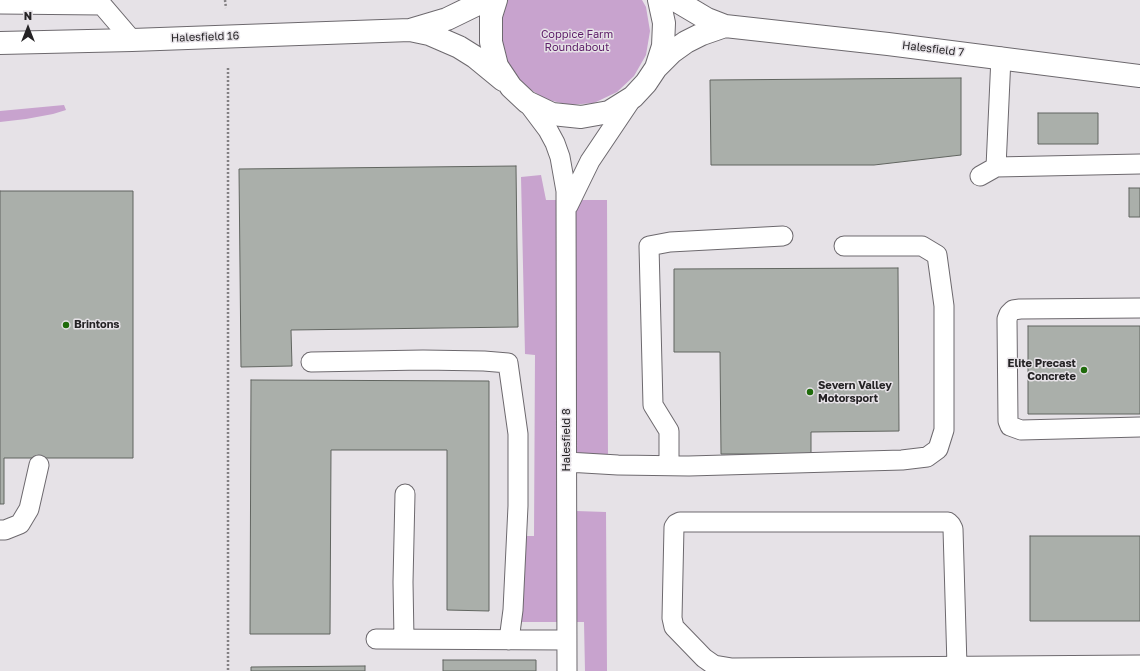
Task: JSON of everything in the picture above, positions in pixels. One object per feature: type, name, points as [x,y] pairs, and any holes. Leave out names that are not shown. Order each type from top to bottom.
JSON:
[{"type":"main road","name":"Halesfield 16","points":[[410,30],[447,19],[486,0]]},
{"type":"main road","points":[[496,0],[491,16],[490,42],[498,66],[519,94],[552,114],[581,117],[609,112],[633,97],[646,84],[656,68],[663,46],[664,23],[659,0]]},
{"type":"main road","name":"Halesfield 7","points":[[675,0],[706,19],[725,26],[1001,57],[1140,76]]},
{"type":"main road","name":"Halesfield 7","points":[[656,68],[672,52],[686,42],[702,34],[725,26]]},
{"type":"main road","name":"Halesfield 16","points":[[0,43],[410,30],[429,34],[460,47],[491,69],[519,94]]},
{"type":"street","points":[[0,4],[102,5],[132,40]]},
{"type":"street","points":[[1001,57],[988,171],[1140,164]]},
{"type":"street","name":"Halesfield 8","points":[[519,94],[548,130],[555,143],[564,175],[567,209],[567,671]]},
{"type":"street","name":"Halesfield 8","points":[[567,209],[577,184],[590,161],[633,97]]},
{"type":"street","points":[[669,465],[669,431],[653,405],[649,246],[670,242],[783,236]]},
{"type":"street","points":[[567,462],[669,465],[902,460],[927,457],[938,449],[944,430],[944,306],[937,255],[922,246],[844,246]]},
{"type":"street","points":[[1140,308],[1020,309],[1013,310],[1007,319],[1008,421],[1010,426],[1021,430],[1140,427]]},
{"type":"street","points":[[311,362],[423,360],[508,363],[518,434],[518,499],[513,610],[509,640]]},
{"type":"street","points":[[0,530],[5,530],[20,524],[29,509],[39,465]]},
{"type":"street","points":[[404,639],[403,582],[405,494]]},
{"type":"street","points":[[957,666],[953,529],[948,522],[680,522],[674,527],[672,618],[674,627],[704,658],[714,665],[732,668],[1140,665]]},
{"type":"street","points":[[376,639],[567,640]]},
{"type":"path","points":[[225,0],[226,8]]},
{"type":"path","points":[[228,68],[228,671]]},
{"type":"green space","name":"Coppice Farm Roundabout","points":[[508,0],[642,0],[646,7],[650,31],[646,55],[634,76],[617,92],[594,103],[569,105],[545,99],[524,85],[508,65],[501,41],[502,16]]},
{"type":"green space","points":[[64,105],[66,110],[53,114],[0,122],[0,111]]},
{"type":"green space","points":[[541,175],[546,200],[607,200],[608,462],[575,462],[576,511],[606,512],[607,671],[585,671],[584,622],[522,622],[515,611],[523,536],[534,536],[535,355],[525,354],[521,177]]},
{"type":"building","points":[[961,78],[961,155],[874,165],[711,165],[710,80]]},
{"type":"building","points":[[1038,113],[1098,113],[1098,144],[1038,144]]},
{"type":"building","points":[[516,166],[518,327],[291,330],[292,366],[241,367],[239,169]]},
{"type":"building","points":[[1129,188],[1140,188],[1140,217],[1129,217]]},
{"type":"building","name":"Brintons","points":[[0,191],[133,191],[133,458],[4,458],[4,504],[0,504]]},
{"type":"building","name":"Severn Valley Motorsport","points":[[898,268],[899,431],[811,432],[811,454],[721,454],[720,352],[674,352],[674,269]]},
{"type":"building","name":"Elite Precast Concrete","points":[[1028,326],[1140,326],[1140,414],[1028,414]]},
{"type":"building","points":[[251,380],[489,381],[489,611],[447,610],[447,450],[331,450],[330,634],[250,634]]},
{"type":"building","points":[[1030,536],[1140,536],[1140,621],[1030,621]]},
{"type":"building","points":[[443,660],[536,660],[536,671],[443,671]]},
{"type":"building","points":[[365,666],[365,671],[251,671],[251,667]]},
{"type":"place","name":"Brintons","points":[[66,325]]},
{"type":"place","name":"Elite Precast Concrete","points":[[1084,370]]},
{"type":"place","name":"Severn Valley Motorsport","points":[[810,392]]}]
